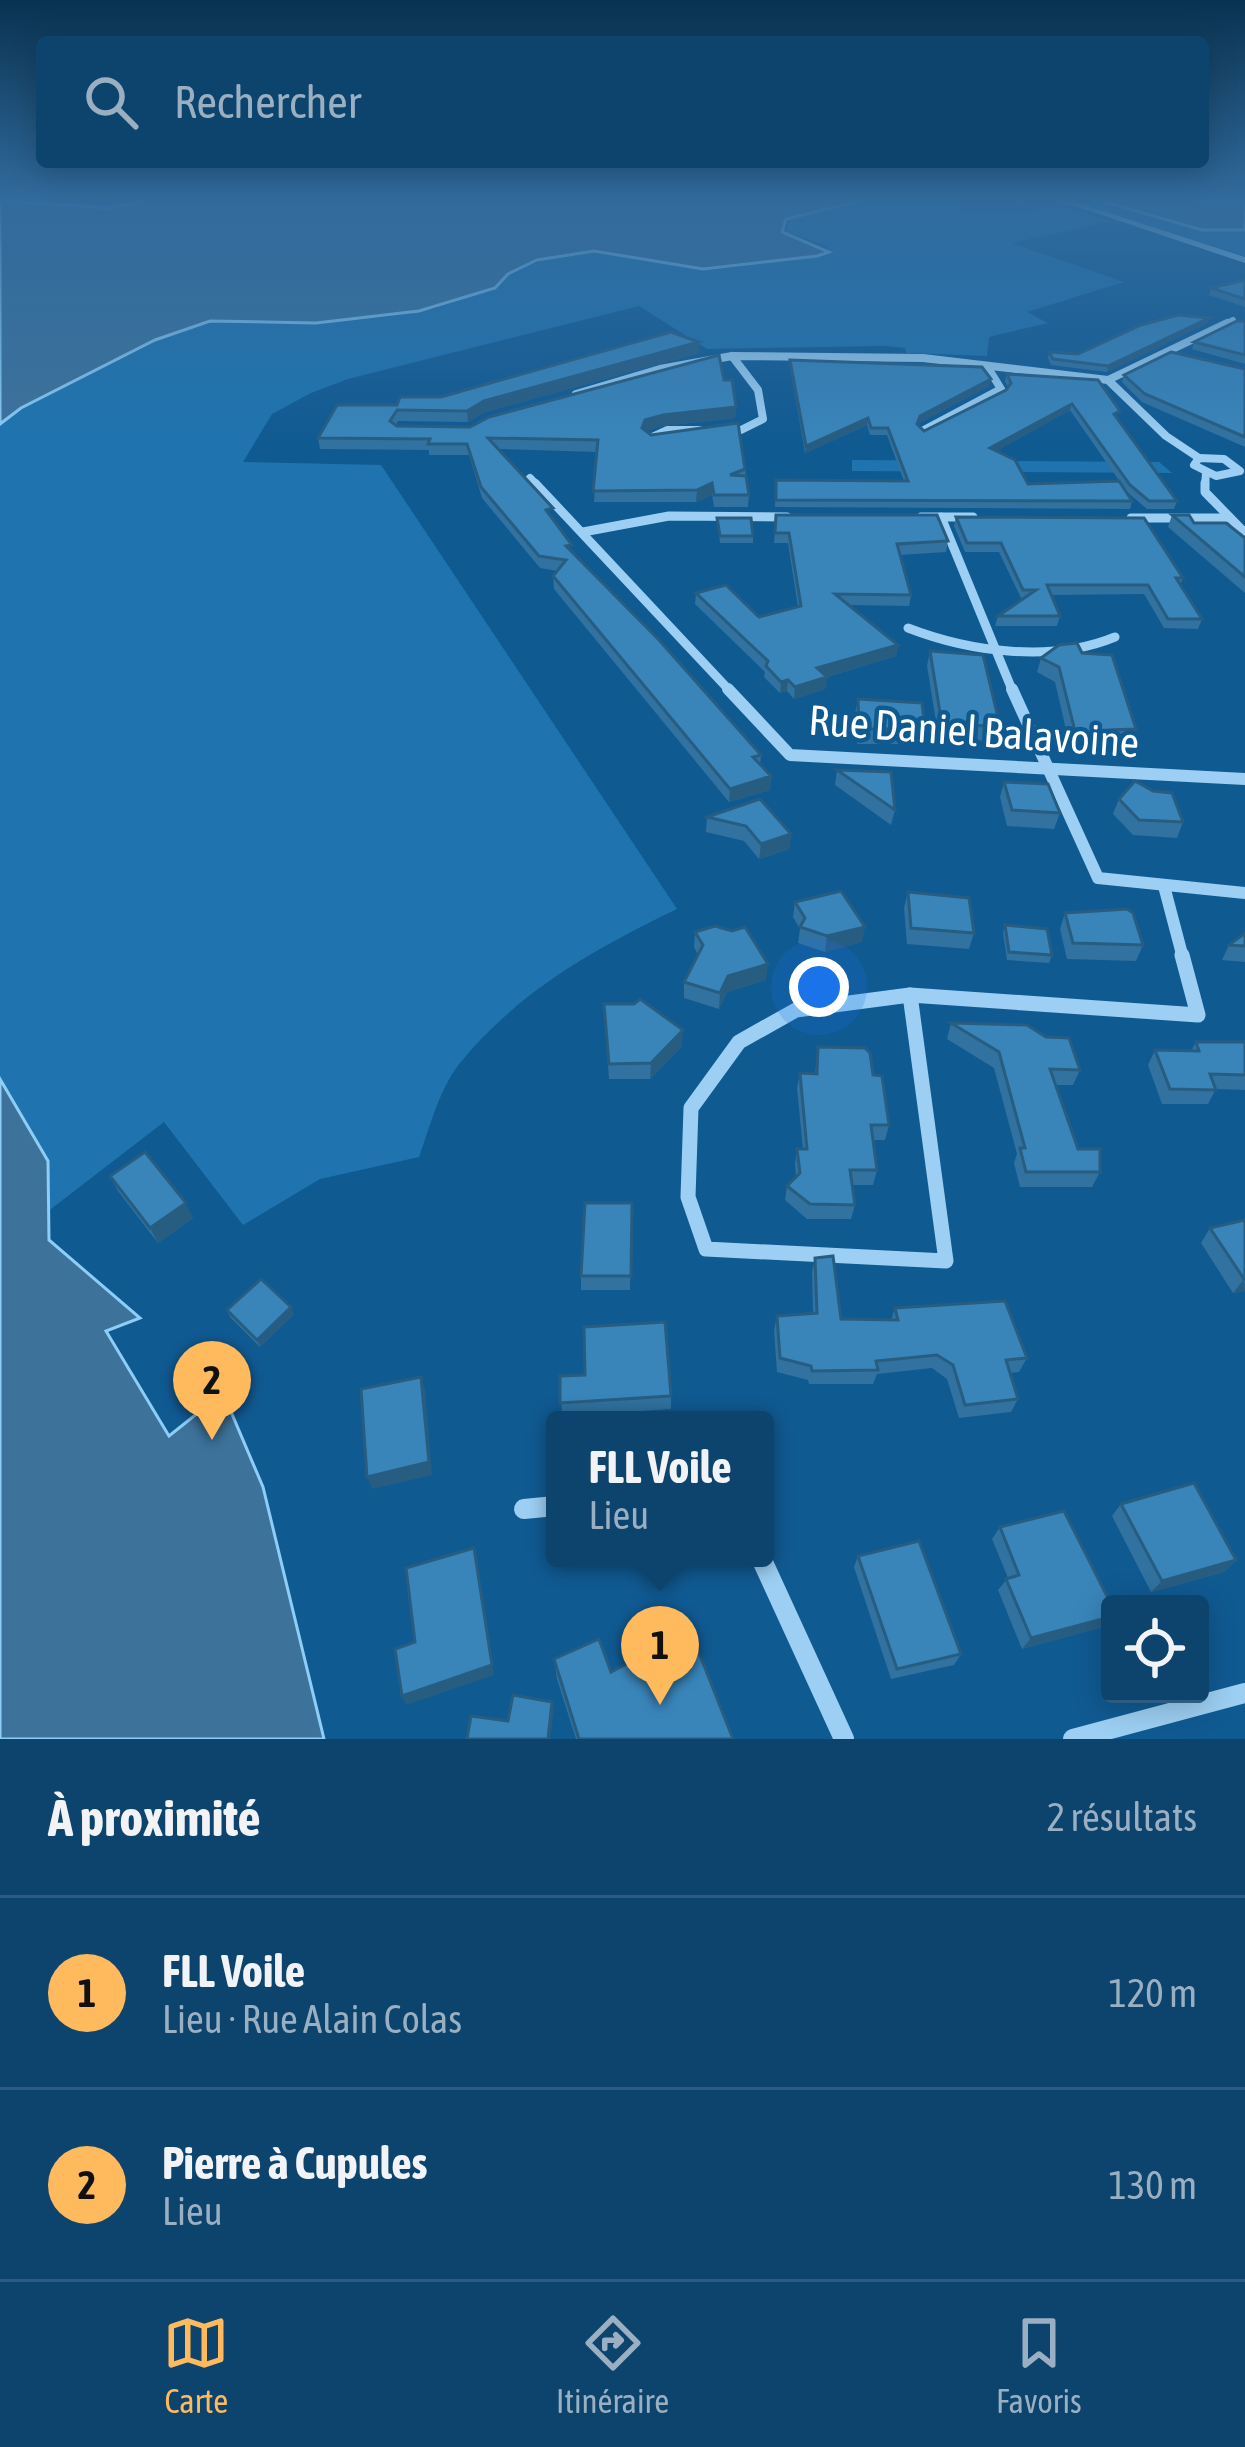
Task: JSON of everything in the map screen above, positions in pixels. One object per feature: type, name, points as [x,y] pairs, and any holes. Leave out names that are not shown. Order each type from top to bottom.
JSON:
[{"type":"street","points":[[574,394],[660,369],[732,356],[923,358],[1108,380],[1245,313]]},
{"type":"street","points":[[1233,320],[1245,322]]},
{"type":"street","points":[[1171,352],[1190,357]]},
{"type":"street","points":[[650,438],[667,430],[740,430],[763,419],[758,390],[732,356]]},
{"type":"street","points":[[924,430],[1001,389],[988,366]]},
{"type":"street","points":[[1108,380],[1166,436],[1199,458],[1241,465],[1240,471],[1205,473],[1194,465],[1199,458]]},
{"type":"street","points":[[1205,473],[1205,492],[1245,533]]},
{"type":"street","name":"Rue Daniel Balavoine","points":[[530,478],[790,755],[1245,779]]},
{"type":"street","points":[[584,532],[669,516],[808,517]]},
{"type":"street","points":[[902,517],[988,518]]},
{"type":"street","points":[[941,517],[991,646],[1098,878],[1245,893]]},
{"type":"street","points":[[1107,518],[1226,518]]},
{"type":"street","points":[[908,628],[936,642],[991,646],[1097,649],[1114,638]]},
{"type":"street","points":[[910,995],[946,1261],[706,1249],[688,1197],[691,1108],[739,1042],[796,1010],[910,995],[1198,1015],[1164,886]]},
{"type":"street","points":[[524,1508],[546,1507]]},
{"type":"street","points":[[765,1567],[844,1739]]},
{"type":"street","points":[[1090,1737],[1245,1693]]},
{"type":"shaded area","points":[[0,281],[501,281],[495,288],[419,311],[316,323],[210,321],[155,340],[21,408],[0,424]]},
{"type":"shaded area","points":[[499,281],[1124,282],[1027,312],[1048,323],[989,337],[987,356],[906,353],[905,348],[884,346],[707,349],[639,306],[348,379],[272,414],[243,462],[381,465],[677,909],[559,974],[483,1037],[446,1084],[419,1157],[320,1179],[243,1225],[164,1122],[47,1212],[48,1161],[0,1079],[0,424],[104,362],[191,325],[243,319],[360,319],[419,312]]},
{"type":"shaded area","points":[[852,460],[1159,462],[1172,473],[852,471]]},
{"type":"shaded area","points":[[0,1079],[48,1161],[49,1240],[140,1318],[106,1331],[169,1436],[223,1393],[263,1487],[324,1739],[0,1739]]},
{"type":"building","points":[[1245,281],[1245,299],[1211,288]]},
{"type":"building","points":[[1178,315],[1209,318],[1108,366],[1053,359],[1049,352],[1078,354],[1141,325]]},
{"type":"building","points":[[1245,321],[1245,355],[1194,342]]},
{"type":"building","points":[[671,332],[699,342],[484,401],[467,411],[397,410],[390,421],[397,426],[470,427],[489,417],[719,355],[724,380],[732,380],[736,407],[663,415],[645,420],[642,428],[651,435],[738,423],[745,469],[730,475],[746,476],[749,495],[714,495],[712,483],[697,490],[593,491],[598,440],[488,438],[553,508],[546,510],[572,545],[566,546],[659,640],[761,755],[753,757],[771,776],[730,789],[553,576],[566,560],[539,556],[481,487],[467,444],[318,438],[337,405],[397,405],[400,397],[441,397]]},
{"type":"building","points":[[1171,352],[1245,369],[1245,437],[1145,394],[1124,375]]},
{"type":"building","points":[[790,360],[982,367],[991,379],[920,416],[917,424],[924,431],[1006,390],[1011,383],[1007,374],[1098,380],[1120,411],[1114,414],[1177,501],[1149,501],[1130,485],[1072,404],[990,448],[1015,460],[1028,484],[1119,481],[1132,501],[776,500],[776,480],[908,481],[888,428],[871,428],[868,418],[806,446]]},
{"type":"building","points":[[776,515],[937,515],[948,541],[897,544],[911,595],[835,594],[898,645],[817,668],[827,677],[795,687],[788,680],[781,682],[766,666],[768,661],[696,593],[726,585],[759,617],[801,606],[789,533],[775,533]]},
{"type":"building","points":[[1172,515],[1189,515],[1194,523],[1226,523],[1245,538],[1245,577]]},
{"type":"building","points":[[956,517],[1144,518],[1183,578],[1176,578],[1202,619],[1168,619],[1148,585],[1047,585],[1060,616],[998,616],[1036,590],[1023,590],[1001,543],[967,543]]},
{"type":"building","points":[[717,518],[751,518],[753,536],[720,536]]},
{"type":"building","points":[[1077,643],[1082,653],[1112,655],[1136,729],[1109,730],[1110,734],[1075,731],[1059,667],[1041,658],[1059,645]]},
{"type":"building","points":[[930,651],[983,655],[1000,726],[942,725]]},
{"type":"building","points":[[858,699],[922,703],[925,729],[859,729]]},
{"type":"building","points":[[837,770],[891,772],[895,810]]},
{"type":"building","points":[[1135,781],[1153,791],[1172,793],[1183,822],[1139,820],[1119,799]]},
{"type":"building","points":[[1004,782],[1048,784],[1060,813],[1012,810]]},
{"type":"building","points":[[760,799],[791,834],[761,844],[746,826],[707,817]]},
{"type":"building","points":[[841,891],[865,927],[827,936],[800,927],[805,918],[795,902]]},
{"type":"building","points":[[908,892],[969,898],[974,933],[911,928]]},
{"type":"building","points":[[1127,909],[1133,913],[1143,945],[1073,943],[1065,913]]},
{"type":"building","points":[[1005,925],[1047,929],[1052,955],[1009,952]]},
{"type":"building","points":[[715,926],[732,931],[745,927],[768,964],[728,976],[720,993],[684,982],[703,945],[695,932]]},
{"type":"building","points":[[1245,933],[1245,946],[1229,945]]},
{"type":"building","points":[[640,999],[683,1030],[651,1063],[609,1064],[604,1004],[634,1004]]},
{"type":"building","points":[[951,1023],[1027,1025],[1046,1037],[1069,1038],[1080,1070],[1050,1069],[1078,1149],[1100,1149],[1100,1172],[1026,1172],[1020,1148],[1025,1148],[999,1052]]},
{"type":"building","points":[[1196,1042],[1245,1042],[1245,1075],[1210,1074],[1216,1090],[1170,1089],[1155,1050],[1199,1051]]},
{"type":"building","points":[[818,1047],[865,1048],[873,1075],[882,1076],[889,1125],[871,1125],[877,1170],[850,1170],[855,1205],[810,1204],[787,1186],[800,1173],[797,1149],[807,1149],[800,1073],[817,1074]]},
{"type":"building","points":[[145,1152],[186,1203],[150,1228],[110,1176]]},
{"type":"building","points":[[585,1203],[632,1203],[631,1276],[581,1276]]},
{"type":"building","points":[[1245,1220],[1245,1279],[1244,1279],[1210,1228]]},
{"type":"building","points":[[833,1256],[841,1319],[898,1320],[895,1308],[1005,1301],[1027,1358],[1006,1360],[1018,1399],[965,1405],[953,1365],[937,1355],[876,1361],[878,1370],[812,1371],[811,1366],[780,1358],[777,1316],[817,1313],[815,1258]]},
{"type":"building","points":[[261,1279],[291,1307],[257,1340],[227,1310]]},
{"type":"building","points":[[665,1322],[671,1396],[560,1403],[560,1376],[585,1375],[584,1327]]},
{"type":"building","points":[[421,1377],[429,1462],[367,1477],[361,1389]]},
{"type":"building","points":[[1194,1483],[1236,1560],[1162,1581],[1121,1504]]},
{"type":"building","points":[[1064,1511],[1106,1595],[1101,1595],[1101,1619],[1031,1638],[1006,1579],[1019,1575],[1000,1527]]},
{"type":"building","points":[[919,1541],[961,1654],[897,1669],[858,1556]]},
{"type":"building","points":[[474,1548],[492,1665],[402,1696],[395,1649],[415,1642],[406,1568]]},
{"type":"building","points":[[690,1630],[733,1739],[579,1739],[554,1659],[599,1639],[611,1672]]},
{"type":"building","points":[[513,1695],[552,1702],[548,1739],[467,1739],[471,1716],[508,1721]]},
{"type":"place","name":"Pierre à Cupules","points":[[212,1440]]},
{"type":"place","name":"FLL Voile","points":[[660,1705]]}]
